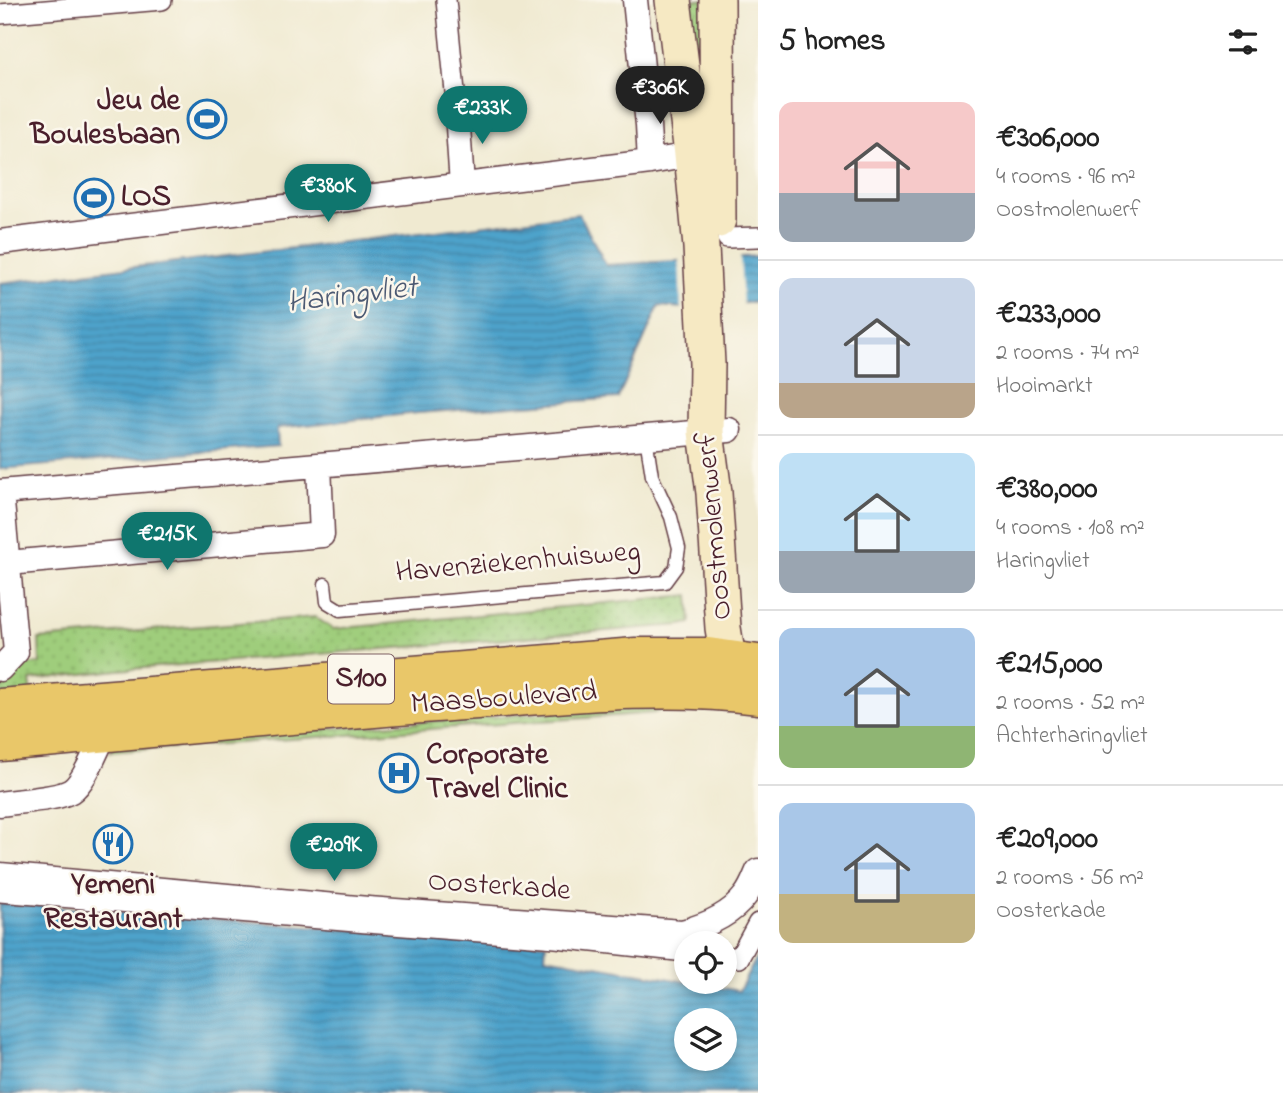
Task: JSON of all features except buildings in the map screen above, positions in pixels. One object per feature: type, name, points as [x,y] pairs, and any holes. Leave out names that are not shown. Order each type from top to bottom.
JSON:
[{"type":"main road","name":"Oostmolenwerf","points":[[673,0],[705,152],[715,243],[713,326],[707,364],[745,626],[748,682]]},
{"type":"main road","name":"Oostmolenwerf","points":[[705,152],[717,0]]},
{"type":"main road","name":"Maasboulevard","points":[[0,708],[636,657],[679,656],[748,682]]},
{"type":"main road","name":"Maasboulevard","points":[[0,742],[392,706],[689,689],[748,682]]},
{"type":"street","points":[[0,14],[162,0]]},
{"type":"street","points":[[446,0],[463,185]]},
{"type":"street","points":[[635,0],[650,162]]},
{"type":"street","points":[[0,242],[650,162],[705,152]]},
{"type":"street","points":[[715,243],[758,237]]},
{"type":"street","points":[[0,669],[16,652],[1,492],[718,431]]},
{"type":"street","points":[[8,563],[322,542],[319,465]]},
{"type":"street","points":[[0,804],[71,791],[82,777],[105,733]]},
{"type":"street","name":"Oosterkade","points":[[0,875],[368,909],[682,932],[710,923],[736,906],[749,890],[758,871]]},
{"type":"street","name":"Oosterkade","points":[[0,892],[556,938],[674,951]]},
{"type":"street","points":[[737,958],[758,923]]},
{"type":"lane","points":[[457,114],[496,104]]},
{"type":"lane","name":"Havenziekenhuisweg","points":[[326,584],[327,602],[340,610],[665,582],[676,566],[679,548],[671,517],[652,476],[646,437]]},
{"type":"green space","points":[[685,0],[703,0],[705,106]]},
{"type":"green space","name":"Jeu de Boulesbaan","points":[[224,108],[225,127],[189,130],[188,111]]},
{"type":"green space","points":[[689,595],[691,623],[681,625],[118,670],[30,680],[32,695],[0,697],[0,681],[17,673],[25,664],[40,664],[39,639],[315,617],[333,629]]},
{"type":"green space","points":[[657,705],[661,710],[654,713],[110,752],[116,744]]},
{"type":"water","name":"Haringvliet","points":[[579,214],[606,265],[758,256],[758,302],[683,308],[659,306],[618,398],[418,413],[277,428],[278,446],[0,469],[0,283]]},
{"type":"water","points":[[0,903],[546,944],[545,957],[674,980],[674,994],[737,994],[758,955],[758,1093],[0,1093]]},
{"type":"pier","points":[[740,253],[743,306],[681,311],[679,258]]},
{"type":"place","name":"Jeu de Boulesbaan","points":[[207,119]]},
{"type":"place","name":"LOS","points":[[94,198]]},
{"type":"place","name":"Corporate Travel Clinic","points":[[399,773]]},
{"type":"place","name":"Yemeni Restaurant","points":[[113,844]]}]
